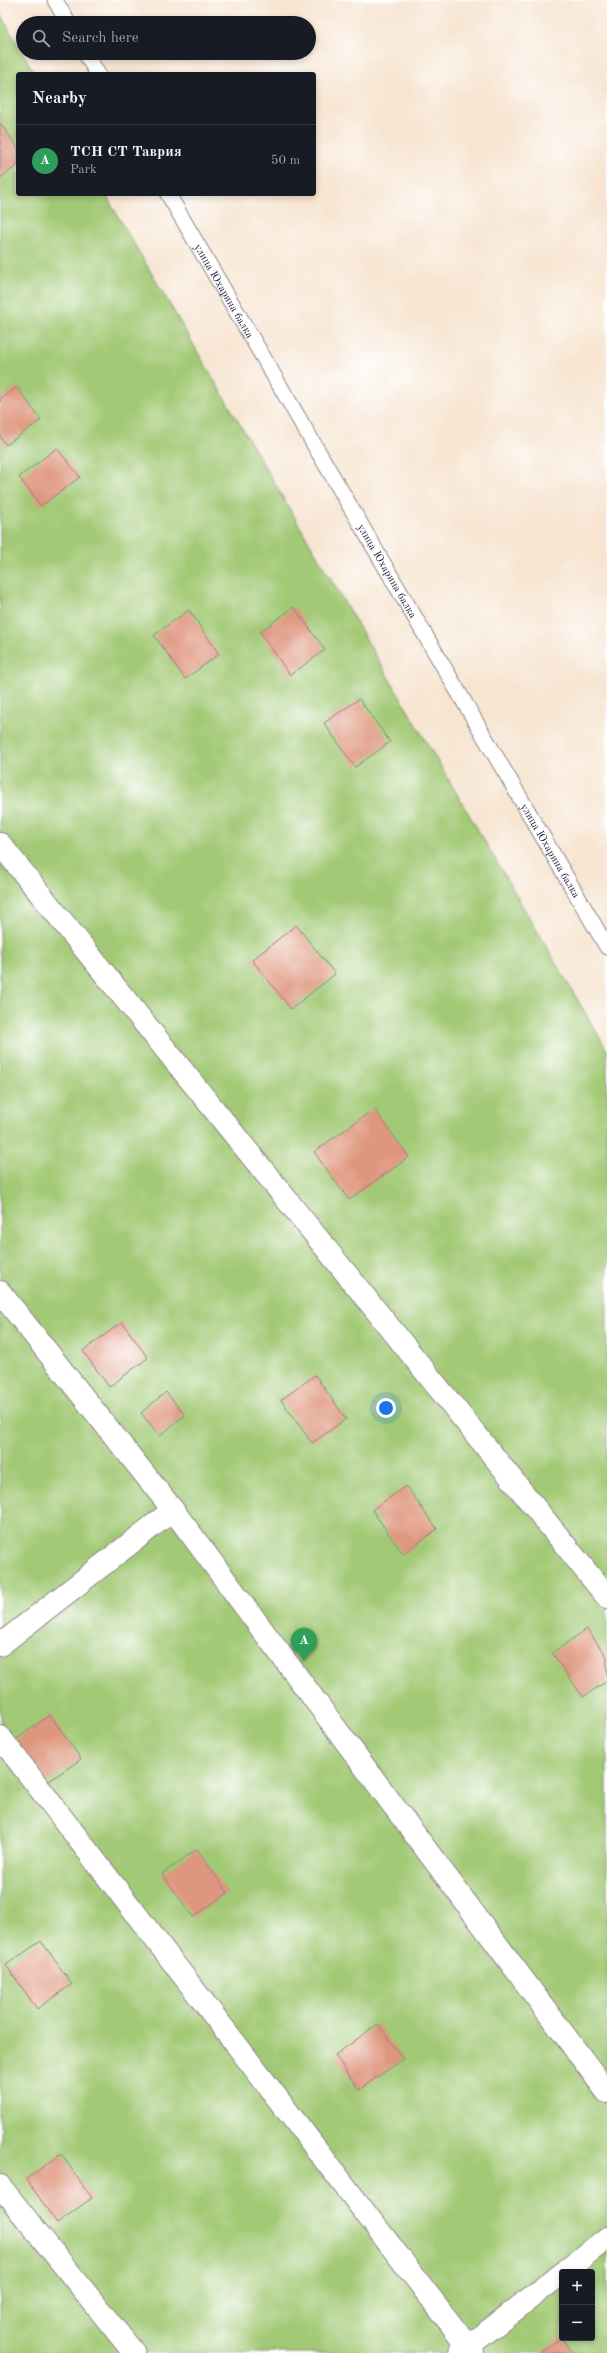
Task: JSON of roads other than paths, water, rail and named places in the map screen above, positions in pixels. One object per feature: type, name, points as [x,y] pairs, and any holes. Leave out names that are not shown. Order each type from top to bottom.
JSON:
[{"type":"street","points":[[0,844],[607,1597]]},
{"type":"street","points":[[0,1292],[173,1510],[607,2092]]},
{"type":"street","points":[[0,1645],[173,1510]]},
{"type":"street","points":[[0,1737],[467,2351],[559,2276]]},
{"type":"street","points":[[0,2186],[134,2353]]},
{"type":"street","points":[[568,2269],[607,2238]]},
{"type":"lane","points":[[54,0],[64,16]]},
{"type":"lane","points":[[89,60],[97,72]]},
{"type":"lane","name":"улица Юхарина балка","points":[[169,196],[607,947]]},
{"type":"place","name":"ТСН СТ Таврия","points":[[304,1661]]}]
